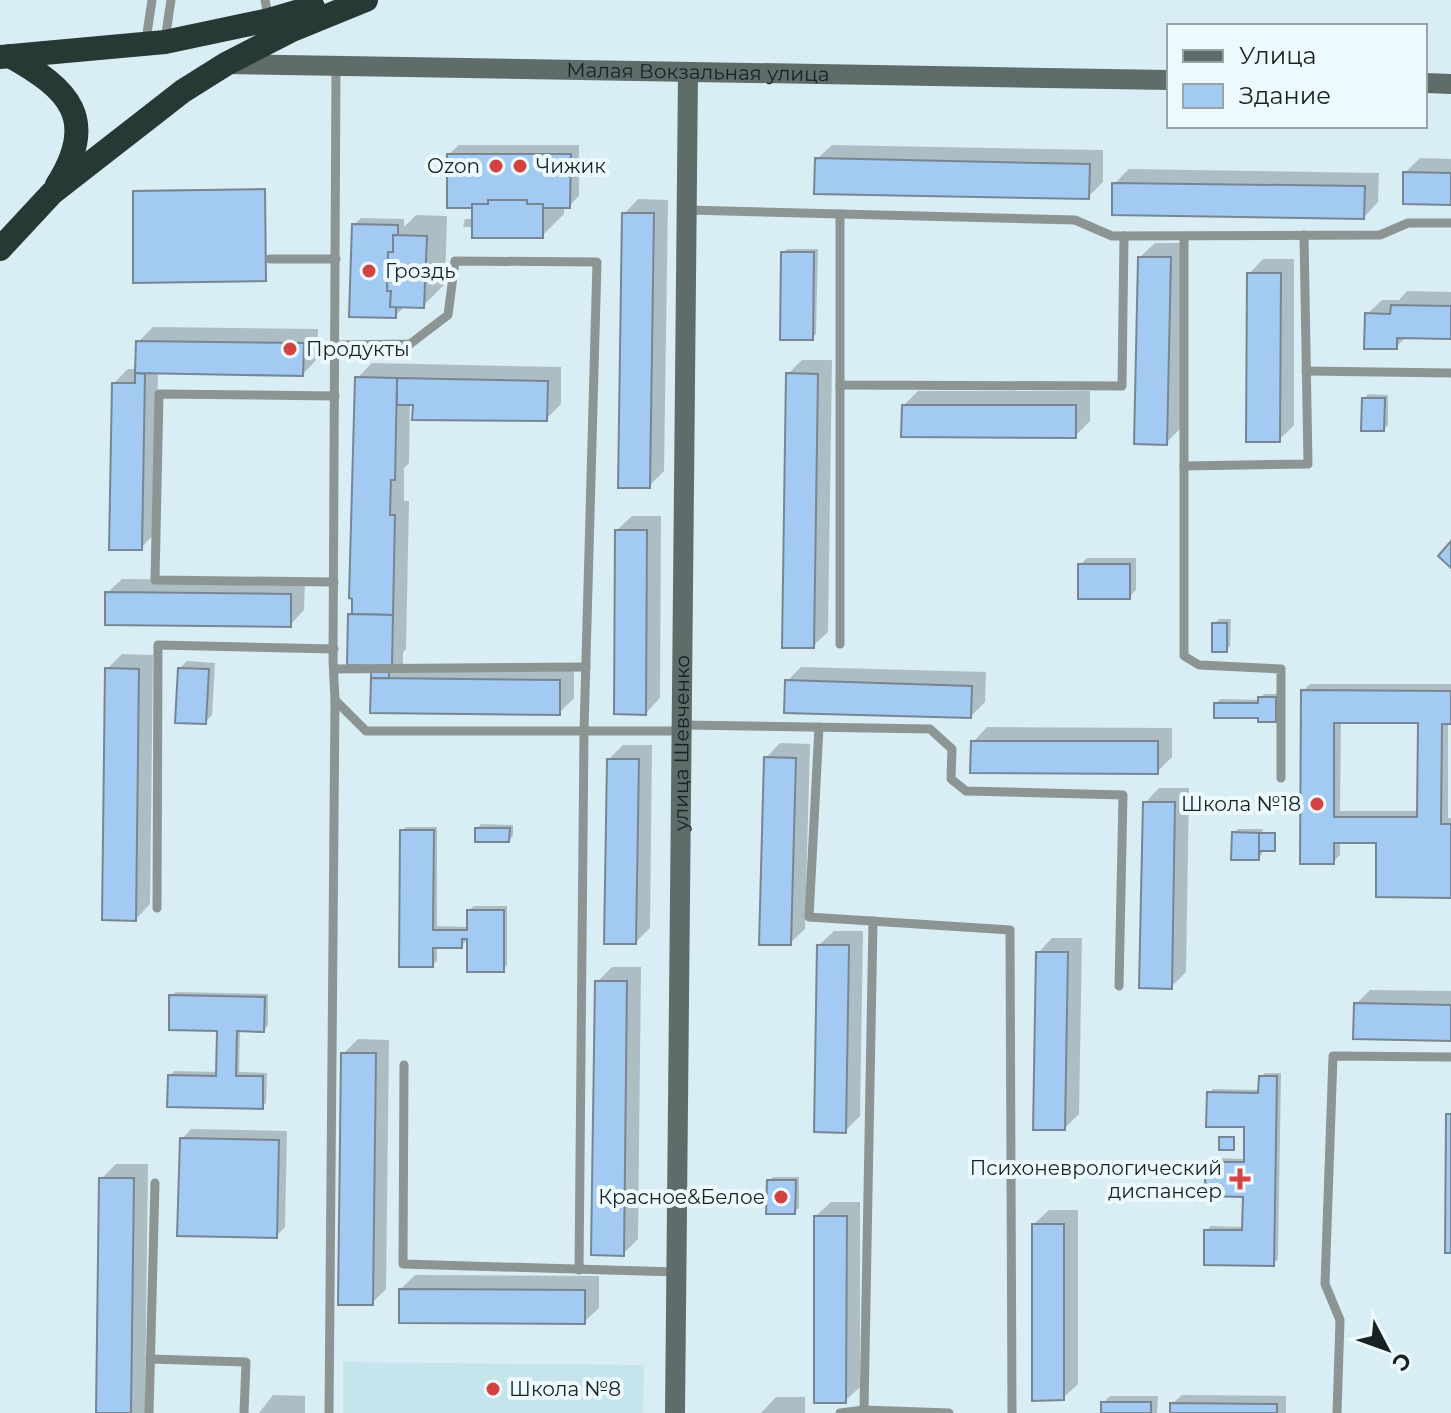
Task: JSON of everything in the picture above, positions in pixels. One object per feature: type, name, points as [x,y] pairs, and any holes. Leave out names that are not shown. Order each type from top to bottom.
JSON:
[{"type":"highway","points":[[5,56],[155,43],[267,10],[338,0]]},
{"type":"highway","points":[[0,249],[52,193],[183,91],[226,64],[290,31],[366,0]]},
{"type":"highway","points":[[5,56],[52,83],[62,92],[74,113],[78,136],[72,162],[52,193]]},
{"type":"street","name":"Малая Вокзальная улица","points":[[226,64],[1167,80]]},
{"type":"street","name":"улица Шевченко","points":[[675,1413],[688,73]]},
{"type":"street","points":[[1427,83],[1451,84]]},
{"type":"lane","points":[[152,0],[155,43]]},
{"type":"lane","points":[[155,43],[171,0]]},
{"type":"lane","points":[[329,1413],[336,66]]},
{"type":"lane","points":[[687,210],[1075,220],[1112,236],[1380,235],[1408,223],[1451,223]]},
{"type":"lane","points":[[840,214],[840,644]]},
{"type":"lane","points":[[1184,466],[1308,464],[1304,235]]},
{"type":"lane","points":[[840,385],[1122,386],[1124,236]]},
{"type":"lane","points":[[1184,236],[1184,656],[1199,665],[1281,669],[1281,778]]},
{"type":"lane","points":[[270,259],[336,259]]},
{"type":"lane","points":[[336,345],[410,344],[448,315],[455,261],[597,262],[584,731],[579,1270]]},
{"type":"lane","points":[[1306,371],[1451,373]]},
{"type":"lane","points":[[334,582],[155,580],[159,394],[335,396]]},
{"type":"lane","points":[[157,908],[158,645],[334,649]]},
{"type":"lane","points":[[334,669],[586,667]]},
{"type":"lane","points":[[335,700],[366,731],[930,729],[952,749],[951,779],[966,791],[1123,795],[1119,986]]},
{"type":"lane","points":[[819,727],[809,917],[1010,930],[1012,1413]]},
{"type":"lane","points":[[864,1410],[873,921]]},
{"type":"lane","points":[[1337,1413],[1340,1320],[1325,1284],[1333,1056],[1451,1057]]},
{"type":"lane","points":[[404,1065],[403,1264],[677,1272]]},
{"type":"lane","points":[[149,1413],[155,1183]]},
{"type":"lane","points":[[150,1359],[246,1362],[244,1413]]},
{"type":"lane","points":[[840,1413],[864,1410],[949,1413]]},
{"type":"shaded area","name":"Школа №8","points":[[343,1362],[644,1365],[643,1413],[343,1413]]},
{"type":"building","points":[[447,154],[571,154],[570,208],[543,208],[543,204],[527,204],[527,200],[488,200],[488,204],[472,204],[472,208],[447,208]]},
{"type":"building","points":[[815,158],[1090,164],[1089,199],[814,194]]},
{"type":"building","points":[[1403,172],[1451,173],[1451,205],[1403,204]]},
{"type":"building","points":[[1112,183],[1365,186],[1364,219],[1112,215]]},
{"type":"building","points":[[265,189],[266,281],[133,283],[133,191]]},
{"type":"building","points":[[488,200],[527,200],[527,204],[543,204],[543,238],[472,238],[472,204],[488,204]]},
{"type":"building","points":[[622,213],[654,213],[650,488],[618,488]]},
{"type":"building","name":"Гроздь","points":[[352,224],[398,225],[398,236],[393,235],[393,252],[388,252],[387,291],[391,291],[390,307],[396,307],[396,318],[349,317]]},
{"type":"building","points":[[393,235],[427,236],[424,308],[390,307],[391,291],[387,291],[388,252],[393,252]]},
{"type":"building","points":[[781,252],[814,252],[813,340],[780,340]]},
{"type":"building","points":[[1138,257],[1171,257],[1167,445],[1134,444]]},
{"type":"building","points":[[1247,273],[1281,273],[1280,442],[1246,442]]},
{"type":"building","points":[[1391,305],[1451,306],[1451,339],[1397,338],[1397,349],[1364,349],[1365,313],[1390,314]]},
{"type":"building","points":[[136,341],[304,343],[303,376],[135,373]]},
{"type":"building","points":[[135,373],[145,374],[142,550],[109,550],[112,383],[135,383]]},
{"type":"building","points":[[786,373],[818,374],[814,648],[782,648]]},
{"type":"building","points":[[355,377],[397,378],[395,480],[391,480],[390,515],[395,515],[393,615],[352,614],[352,599],[349,598]]},
{"type":"building","points":[[397,378],[548,381],[547,421],[412,420],[413,405],[397,405]]},
{"type":"building","points":[[1362,398],[1385,398],[1384,431],[1361,431]]},
{"type":"building","points":[[902,405],[1076,405],[1076,438],[901,437]]},
{"type":"building","points":[[615,530],[647,530],[646,715],[614,714]]},
{"type":"building","points":[[1451,541],[1451,568],[1438,556]]},
{"type":"building","points":[[1078,564],[1130,564],[1130,599],[1078,599]]},
{"type":"building","points":[[105,592],[291,594],[291,627],[105,625]]},
{"type":"building","points":[[348,614],[393,615],[389,678],[371,678],[371,666],[347,665]]},
{"type":"building","points":[[1212,623],[1227,623],[1227,652],[1212,652]]},
{"type":"building","points":[[105,668],[139,669],[136,921],[102,920]]},
{"type":"building","points":[[178,668],[209,669],[206,724],[175,723]]},
{"type":"building","points":[[371,678],[560,680],[560,715],[370,713]]},
{"type":"building","points":[[785,680],[972,686],[971,718],[784,713]]},
{"type":"building","name":"Школа №18","points":[[1301,690],[1451,691],[1451,724],[1442,724],[1441,824],[1451,824],[1451,898],[1376,897],[1376,843],[1334,843],[1334,864],[1300,864]],"holes":[[[1334,723],[1418,723],[1417,817],[1334,817]]]},
{"type":"building","points":[[1258,697],[1276,697],[1276,722],[1258,722],[1258,718],[1214,718],[1214,703],[1258,703]]},
{"type":"building","points":[[971,741],[1158,741],[1158,774],[970,773]]},
{"type":"building","points":[[764,757],[796,758],[791,945],[759,945]]},
{"type":"building","points":[[607,759],[639,759],[636,944],[604,944]]},
{"type":"building","points":[[1143,802],[1175,802],[1172,989],[1139,988]]},
{"type":"building","points":[[475,828],[510,828],[509,842],[475,842]]},
{"type":"building","points":[[400,830],[434,830],[433,930],[467,930],[467,910],[504,910],[504,972],[467,972],[467,939],[462,939],[462,948],[433,948],[433,967],[399,967]]},
{"type":"building","points":[[1232,832],[1259,833],[1259,860],[1231,860]]},
{"type":"building","points":[[1259,833],[1275,833],[1275,851],[1259,851]]},
{"type":"building","points":[[817,945],[849,945],[846,1133],[814,1132]]},
{"type":"building","points":[[1036,952],[1068,952],[1065,1130],[1033,1130]]},
{"type":"building","points":[[595,981],[627,981],[624,1256],[591,1255]]},
{"type":"building","points":[[169,995],[265,997],[264,1032],[237,1031],[236,1076],[263,1076],[263,1109],[167,1107],[168,1075],[216,1076],[217,1031],[169,1030]]},
{"type":"building","points":[[1354,1003],[1451,1005],[1451,1041],[1353,1039]]},
{"type":"building","points":[[341,1053],[376,1053],[373,1305],[338,1305]]},
{"type":"building","name":"Психоневрологический диспансер","points":[[1259,1076],[1277,1076],[1274,1266],[1204,1265],[1204,1230],[1242,1230],[1243,1197],[1205,1196],[1205,1162],[1244,1162],[1244,1127],[1206,1127],[1207,1092],[1258,1093]]},
{"type":"building","points":[[1446,1114],[1451,1114],[1451,1253],[1445,1253]]},
{"type":"building","points":[[1219,1137],[1234,1137],[1234,1150],[1219,1150]]},
{"type":"building","points":[[180,1138],[279,1140],[277,1238],[177,1236]]},
{"type":"building","points":[[99,1178],[134,1178],[131,1413],[96,1413]]},
{"type":"building","name":"Красное&Белое","points":[[767,1180],[796,1180],[795,1214],[766,1214]]},
{"type":"building","points":[[814,1216],[847,1216],[846,1403],[814,1403]]},
{"type":"building","points":[[1032,1224],[1064,1224],[1064,1400],[1032,1401]]},
{"type":"building","points":[[399,1289],[585,1290],[585,1324],[399,1323]]},
{"type":"building","points":[[1101,1402],[1151,1402],[1151,1413],[1101,1413]]},
{"type":"building","points":[[1170,1403],[1277,1404],[1277,1413],[1170,1413]]},
{"type":"place","name":"Ozon","points":[[496,166]]},
{"type":"place","name":"Чижик","points":[[520,166]]},
{"type":"place","name":"Гроздь","points":[[369,271]]},
{"type":"place","name":"Продукты","points":[[290,349]]},
{"type":"place","name":"Школа №18","points":[[1317,804]]},
{"type":"place","name":"Психоневрологический диспансер","points":[[1240,1179]]},
{"type":"place","name":"Красное&Белое","points":[[781,1197]]},
{"type":"place","name":"Школа №8","points":[[493,1389]]}]
